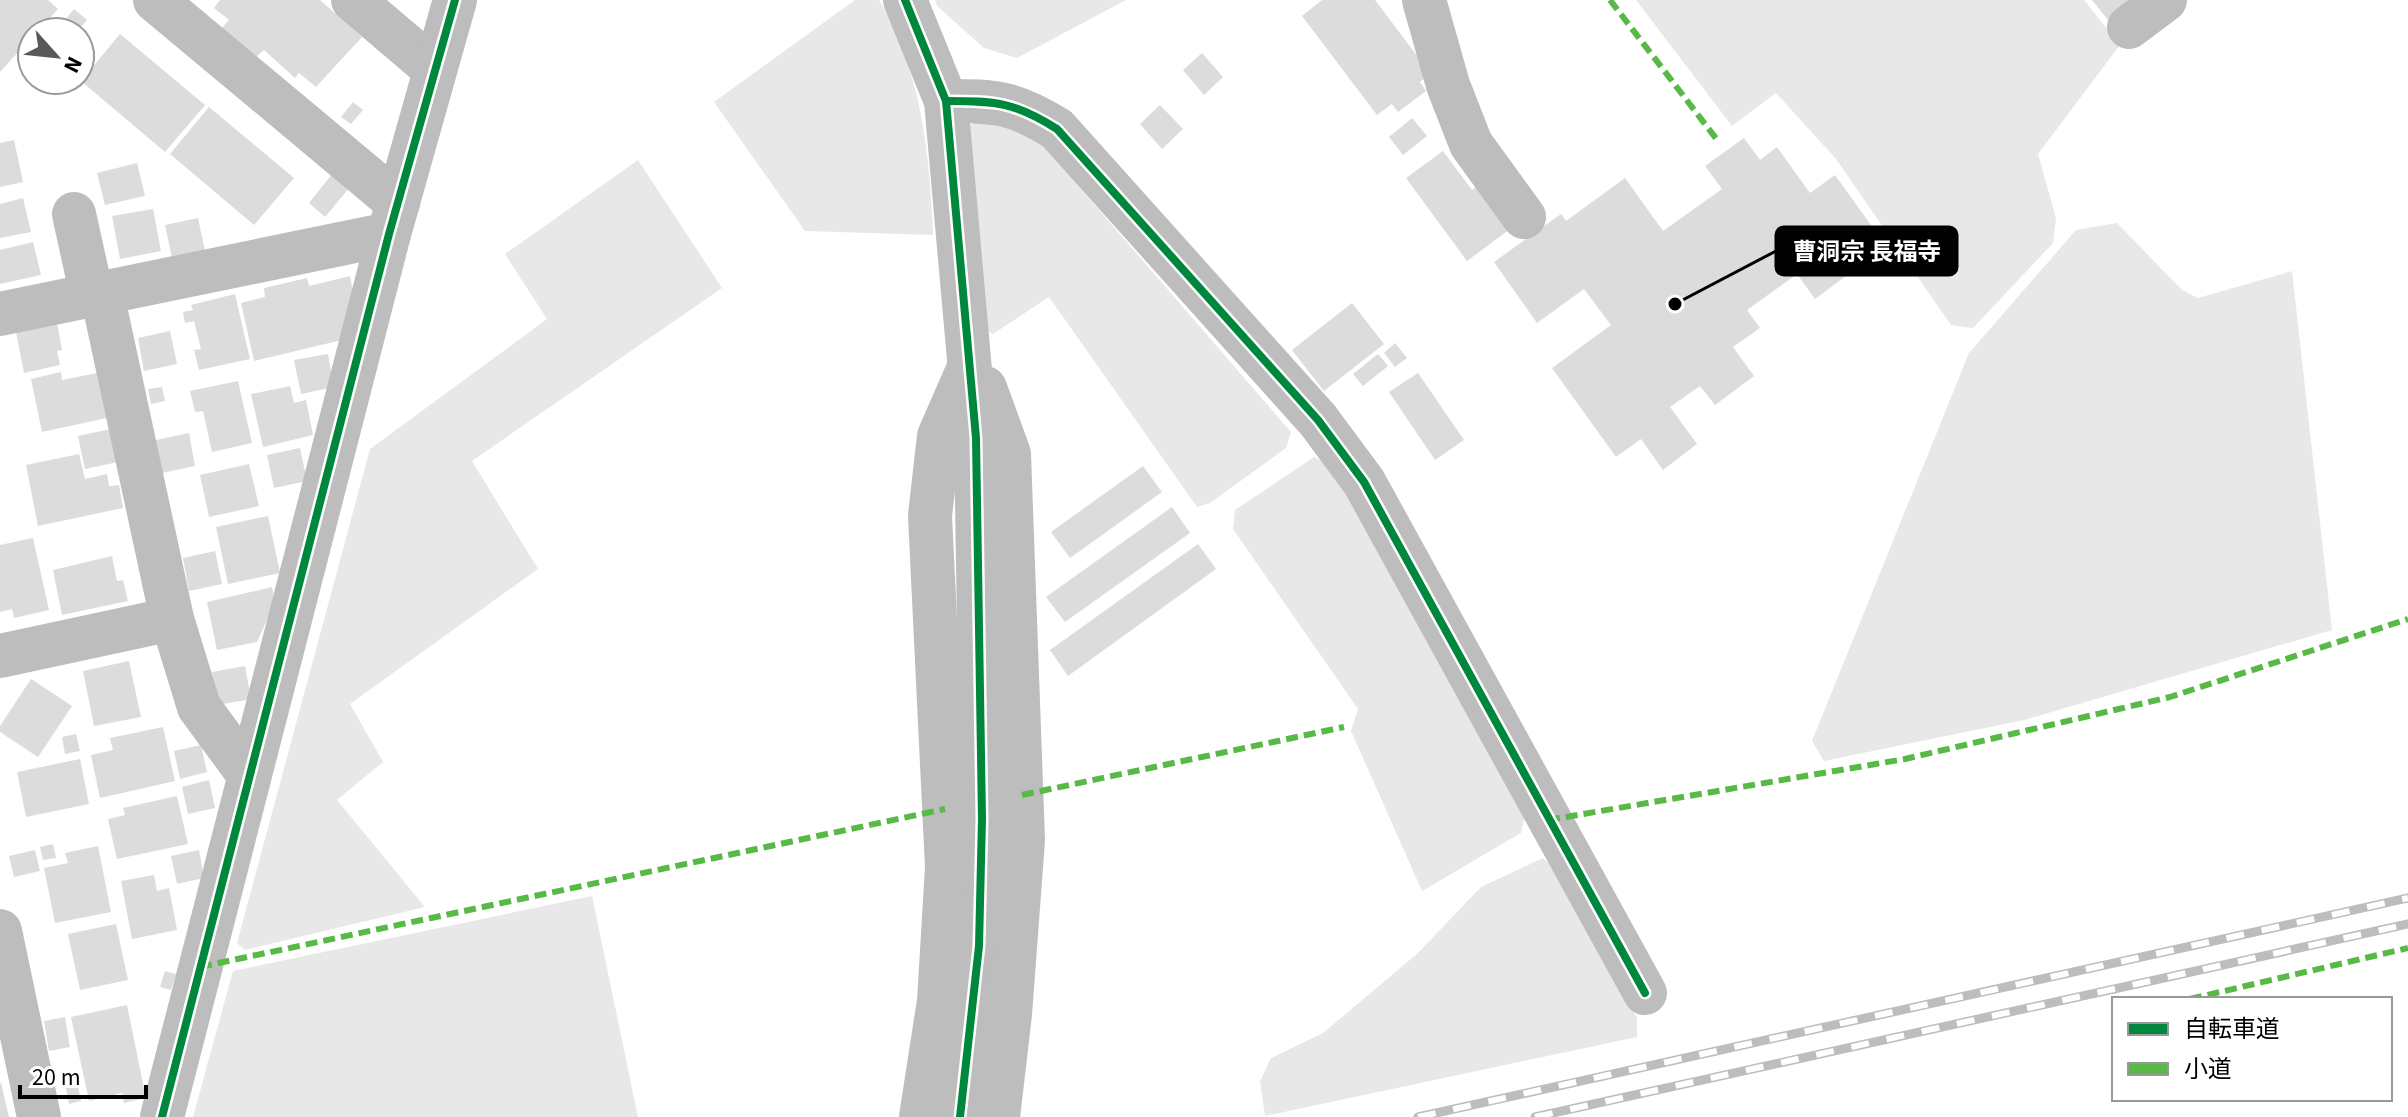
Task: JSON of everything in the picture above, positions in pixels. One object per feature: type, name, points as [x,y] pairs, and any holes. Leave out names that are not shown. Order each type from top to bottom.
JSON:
[{"type":"street","points":[[155,0],[394,218]]},
{"type":"street","points":[[353,0],[434,69]]},
{"type":"street","points":[[162,1117],[394,218],[455,0]]},
{"type":"street","points":[[905,0],[946,101],[976,438],[982,819],[979,946],[960,1117]]},
{"type":"street","points":[[1424,0],[1448,85],[1471,144],[1524,217]]},
{"type":"street","points":[[2129,27],[2165,0]]},
{"type":"street","points":[[946,101],[985,101],[1022,107],[1057,129],[1318,420],[1364,482],[1645,993]]},
{"type":"street","points":[[74,214],[97,295],[172,619],[199,707],[249,775]]},
{"type":"street","points":[[0,314],[97,295],[394,218]]},
{"type":"street","points":[[921,1117],[939,1001],[947,867],[930,516],[939,436],[970,367]]},
{"type":"street","points":[[970,367],[991,398],[1009,454],[1011,485],[1023,840],[998,1117]]},
{"type":"street","points":[[0,656],[172,619]]},
{"type":"street","points":[[0,931],[39,1117]]},
{"type":"shaded area","points":[[855,0],[879,0],[905,55],[926,144],[933,235],[805,231],[714,102]]},
{"type":"shaded area","points":[[935,0],[1126,0],[1017,58],[984,48],[937,6]]},
{"type":"shaded area","points":[[1636,0],[2084,0],[2120,45],[2038,154],[2056,218],[2053,243],[1973,328],[1951,325],[1836,159],[1776,93],[1732,126]]},
{"type":"shaded area","points":[[982,119],[1035,136],[1291,432],[1286,448],[1210,503],[1197,507],[1049,297],[993,334],[982,328],[964,129]]},
{"type":"shaded area","points":[[638,160],[722,288],[472,461],[538,569],[350,704],[383,762],[337,800],[425,907],[245,950],[237,943],[370,449],[547,319],[505,254]]},
{"type":"shaded area","points":[[2117,223],[2182,290],[2198,298],[2292,271],[2332,630],[2024,720],[1824,761],[1812,741],[1969,353],[2076,230]]},
{"type":"shaded area","points":[[1314,457],[1331,465],[1525,815],[1521,833],[1422,891],[1351,731],[1358,709],[1233,529],[1235,510]]},
{"type":"shaded area","points":[[1543,858],[1560,876],[1637,1018],[1637,1037],[1265,1116],[1260,1081],[1271,1058],[1323,1033],[1418,953],[1481,887]]},
{"type":"shaded area","points":[[592,896],[638,1117],[193,1117],[233,971]]},
{"type":"building","points":[[0,0],[48,0],[58,9],[52,16],[16,16],[16,54],[0,72]]},
{"type":"building","points":[[220,0],[320,0],[362,37],[316,87],[299,73],[295,78],[264,50],[256,57],[222,28],[229,20],[214,8]]},
{"type":"building","points":[[1322,0],[1375,0],[1430,73],[1420,82],[1426,91],[1398,112],[1392,104],[1377,115],[1302,16]]},
{"type":"building","points":[[2092,0],[2129,0],[2113,26]]},
{"type":"building","points":[[74,9],[82,16],[68,16]]},
{"type":"building","points":[[120,34],[205,105],[165,152],[96,94],[96,63]]},
{"type":"building","points":[[1202,53],[1223,77],[1204,95],[1183,70]]},
{"type":"building","points":[[353,102],[363,110],[351,124],[341,117]]},
{"type":"building","points":[[1160,105],[1183,129],[1162,149],[1140,124]]},
{"type":"building","points":[[209,107],[294,178],[254,225],[170,154]]},
{"type":"building","points":[[1412,118],[1427,136],[1403,155],[1389,137]]},
{"type":"building","points":[[1744,138],[1760,160],[1777,147],[1810,193],[1835,175],[1871,225],[1863,231],[1878,252],[1815,299],[1797,274],[1747,310],[1760,328],[1733,347],[1754,376],[1715,405],[1700,386],[1670,407],[1697,444],[1663,470],[1641,439],[1616,457],[1552,368],[1611,325],[1584,289],[1537,323],[1494,262],[1561,214],[1566,221],[1625,178],[1663,231],[1722,189],[1705,166]]},
{"type":"building","points":[[14,140],[23,182],[0,187],[0,143]]},
{"type":"building","points":[[1443,151],[1472,190],[1478,186],[1510,229],[1467,261],[1406,178]]},
{"type":"building","points":[[137,163],[145,196],[105,205],[97,173]]},
{"type":"building","points":[[333,173],[350,187],[325,217],[309,203]]},
{"type":"building","points":[[23,198],[31,232],[0,238],[0,204]]},
{"type":"building","points":[[153,209],[161,251],[120,259],[112,216]]},
{"type":"building","points":[[198,218],[205,251],[172,258],[165,225]]},
{"type":"building","points":[[33,242],[41,275],[0,284],[0,250]]},
{"type":"building","points":[[350,276],[354,298],[342,340],[254,361],[241,303],[265,297],[264,288],[307,278],[309,286]]},
{"type":"building","points":[[235,294],[250,359],[199,370],[194,350],[201,349],[194,321],[185,323],[183,312],[193,310],[191,305]]},
{"type":"building","points":[[1352,303],[1384,344],[1324,391],[1292,350]]},
{"type":"building","points":[[57,323],[62,350],[57,351],[60,365],[24,373],[16,332]]},
{"type":"building","points":[[170,331],[177,364],[144,371],[138,338]]},
{"type":"building","points":[[1395,343],[1407,358],[1395,367],[1384,353]]},
{"type":"building","points":[[328,354],[334,387],[301,394],[294,360]]},
{"type":"building","points":[[1378,354],[1388,366],[1363,386],[1353,374]]},
{"type":"building","points":[[61,372],[62,380],[97,373],[107,418],[42,432],[31,379]]},
{"type":"building","points":[[1418,373],[1464,440],[1435,460],[1389,392]]},
{"type":"building","points":[[238,381],[252,443],[212,452],[203,411],[195,412],[190,391]]},
{"type":"building","points":[[290,386],[294,403],[306,400],[313,435],[263,447],[251,394]]},
{"type":"building","points":[[162,387],[165,401],[151,404],[148,389]]},
{"type":"building","points":[[111,429],[118,462],[85,469],[78,436]]},
{"type":"building","points":[[189,433],[195,466],[162,473],[156,440]]},
{"type":"building","points":[[300,448],[307,481],[274,488],[267,455]]},
{"type":"building","points":[[79,454],[85,479],[107,474],[109,486],[119,485],[123,508],[38,526],[26,465]]},
{"type":"building","points":[[249,464],[259,506],[209,517],[200,475]]},
{"type":"building","points":[[1143,466],[1162,492],[1070,558],[1051,532]]},
{"type":"building","points":[[1172,507],[1190,533],[1065,622],[1046,597]]},
{"type":"building","points":[[268,516],[280,573],[228,584],[216,527]]},
{"type":"building","points":[[33,538],[49,610],[14,618],[12,609],[0,612],[0,545]]},
{"type":"building","points":[[1198,544],[1216,569],[1068,676],[1050,650]]},
{"type":"building","points":[[215,551],[222,584],[189,591],[183,558]]},
{"type":"building","points":[[112,556],[117,581],[123,580],[128,601],[62,615],[53,570]]},
{"type":"building","points":[[272,587],[275,602],[257,642],[217,650],[207,602]]},
{"type":"building","points":[[129,661],[141,717],[94,726],[83,671]]},
{"type":"building","points":[[245,666],[251,699],[218,705],[212,672]]},
{"type":"building","points":[[31,679],[72,706],[38,757],[0,732],[0,726]]},
{"type":"building","points":[[163,727],[175,781],[100,798],[91,755],[113,750],[110,738]]},
{"type":"building","points":[[76,734],[80,751],[65,754],[62,737]]},
{"type":"building","points":[[201,745],[207,772],[180,779],[174,751]]},
{"type":"building","points":[[80,759],[89,804],[26,817],[17,772]]},
{"type":"building","points":[[209,780],[215,808],[188,814],[182,787]]},
{"type":"building","points":[[177,796],[188,844],[117,859],[108,819],[125,815],[123,808]]},
{"type":"building","points":[[53,844],[56,858],[43,860],[40,847]]},
{"type":"building","points":[[98,846],[111,912],[55,923],[44,868],[68,863],[65,853]]},
{"type":"building","points":[[35,850],[40,871],[14,877],[9,856]]},
{"type":"building","points":[[199,850],[204,878],[177,884],[171,856]]},
{"type":"building","points":[[154,875],[157,891],[169,888],[177,930],[132,939],[121,881]]},
{"type":"building","points":[[116,924],[128,980],[80,990],[68,934]]},
{"type":"building","points":[[165,971],[176,974],[171,990],[160,987]]},
{"type":"building","points":[[127,1005],[146,1098],[124,1103],[122,1093],[89,1101],[71,1017]]},
{"type":"building","points":[[65,1017],[70,1047],[49,1051],[44,1021]]},
{"type":"building","points":[[77,1081],[81,1101],[69,1104],[65,1084]]},
{"type":"building","points":[[1,1083],[9,1117],[0,1117]]},
{"type":"railway","points":[[1418,1117],[2408,898]]},
{"type":"railway","points":[[1535,1117],[2408,924]]},
{"type":"marked path","points":[[1610,0],[1718,141]]},
{"type":"marked path","points":[[1548,820],[1905,759],[2170,697],[2408,619]]},
{"type":"marked path","points":[[1022,795],[1344,727]]},
{"type":"marked path","points":[[200,967],[945,809]]},
{"type":"marked path","points":[[2199,997],[2408,948]]},
{"type":"cycle path","points":[[162,1117],[389,234],[455,0]]},
{"type":"cycle path","points":[[905,0],[946,101],[976,438],[982,819],[979,946],[960,1117]]},
{"type":"cycle path","points":[[946,101],[1016,108],[1057,129],[1318,420],[1364,482],[1645,993]]},
{"type":"place","name":"曹洞宗 長福寺","points":[[1675,304]]}]
